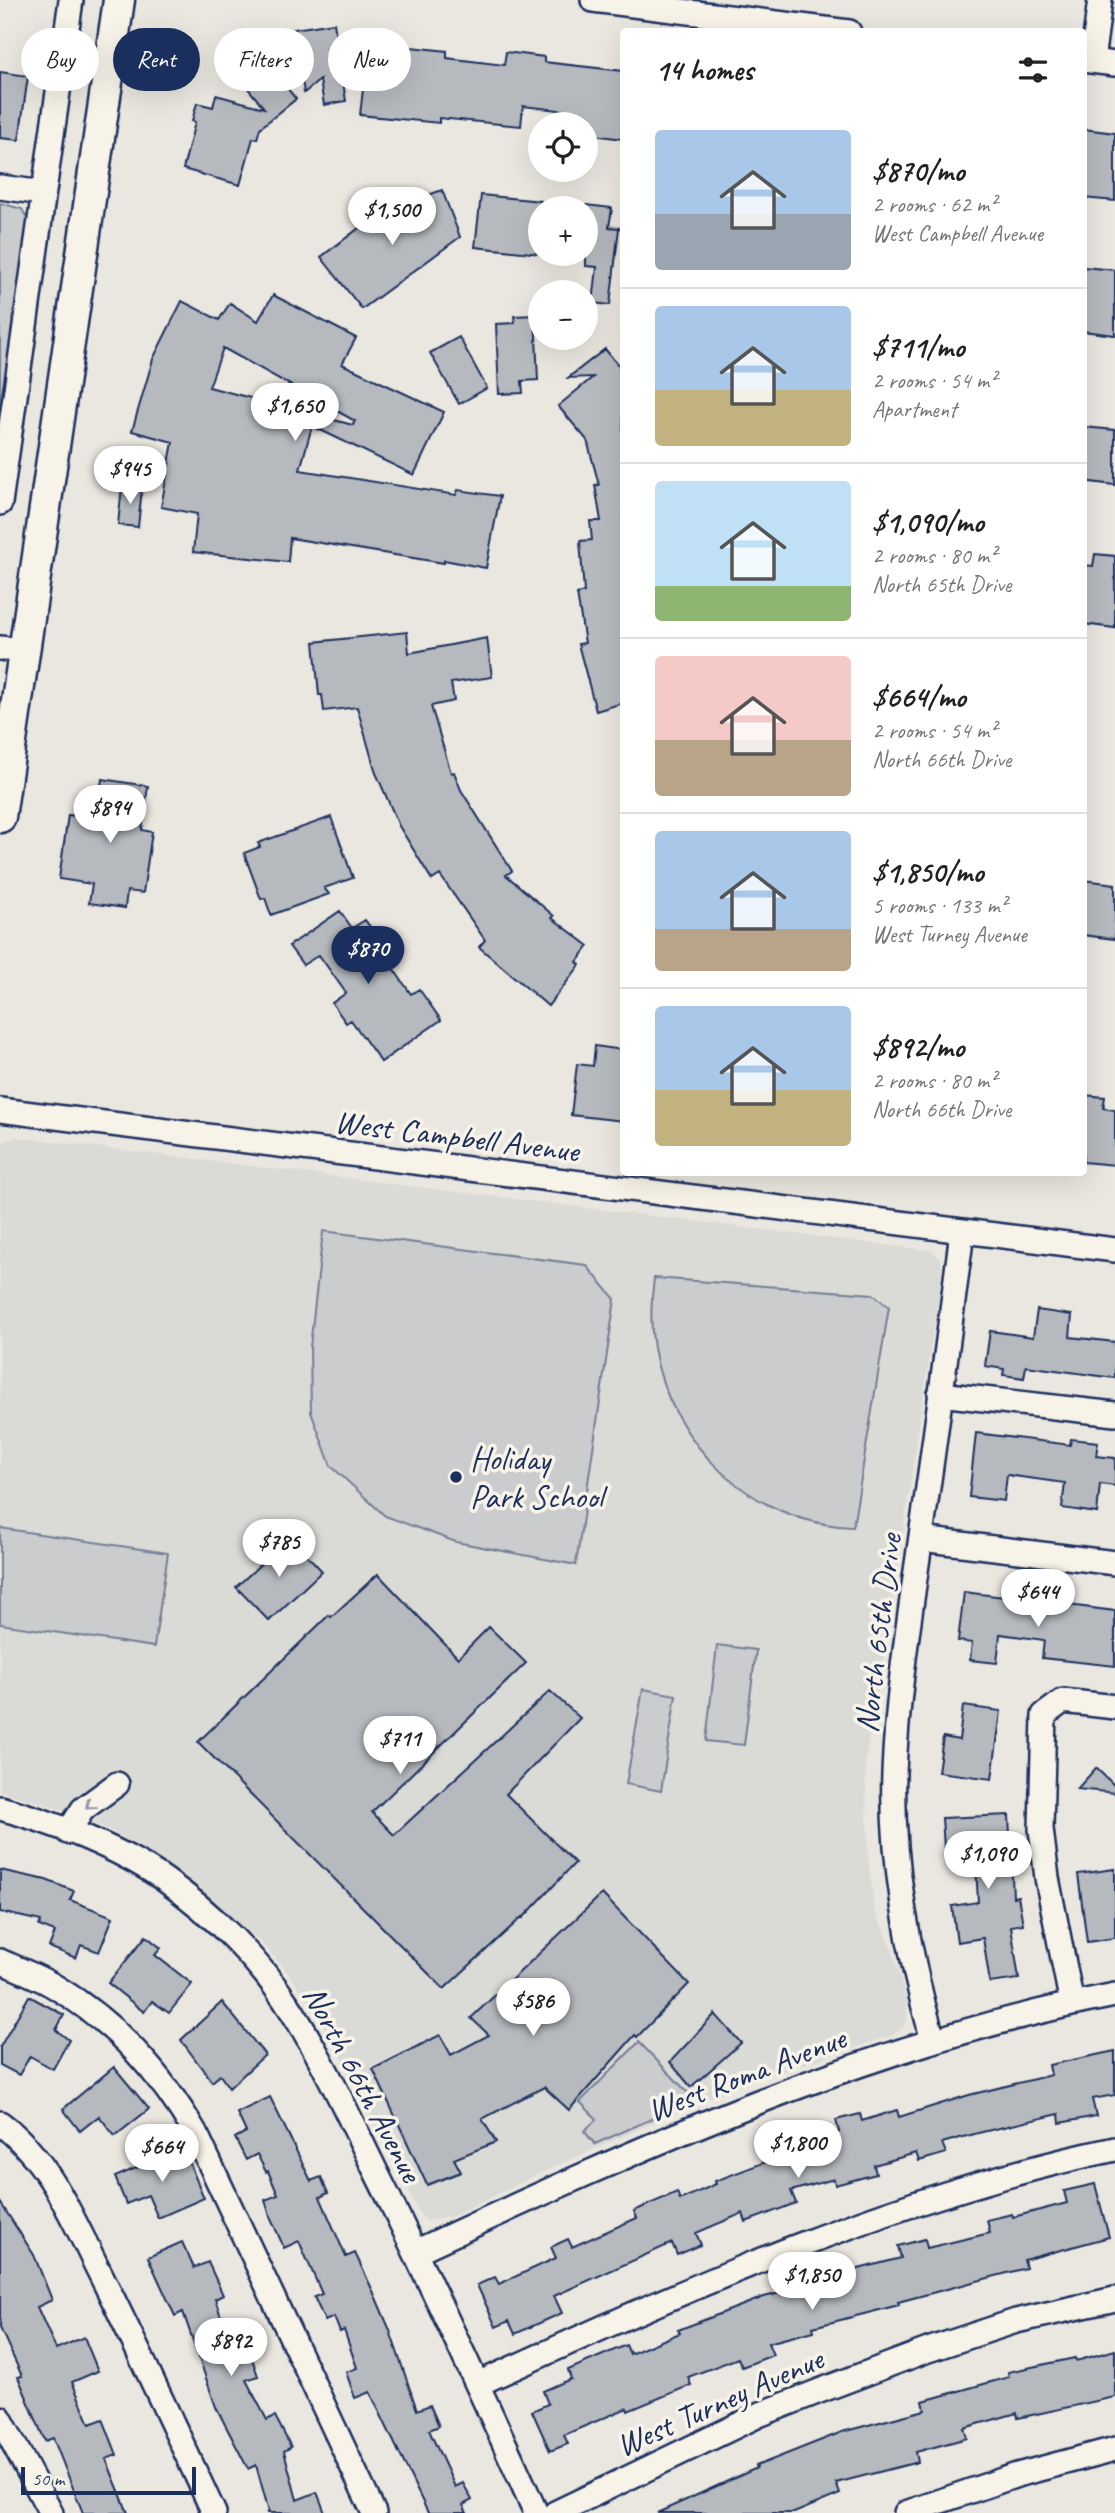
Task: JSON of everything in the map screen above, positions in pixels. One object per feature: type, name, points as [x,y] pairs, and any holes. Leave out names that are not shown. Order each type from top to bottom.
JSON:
[{"type":"main road","points":[[0,817],[12,650],[119,0]]},
{"type":"street","points":[[0,503],[71,0]]},
{"type":"street","points":[[593,0],[817,28]]},
{"type":"street","points":[[1100,0],[1087,61],[1115,64]]},
{"type":"street","points":[[0,187],[43,193]]},
{"type":"street","name":"West Campbell Avenue","points":[[0,1110],[1115,1250]]},
{"type":"street","name":"North 65th Drive","points":[[933,2040],[922,2002],[903,1900],[896,1842],[894,1774],[907,1630],[962,1232]]},
{"type":"street","points":[[940,1394],[1115,1414]]},
{"type":"street","points":[[921,1539],[1115,1563]]},
{"type":"street","points":[[1072,2004],[1047,1878],[1041,1829],[1044,1715],[1063,1701],[1115,1707]]},
{"type":"street","points":[[68,1832],[83,1809],[117,1784]]},
{"type":"street","name":"North 66th Avenue","points":[[0,1808],[121,1854],[164,1879],[258,1964],[289,2006],[316,2051],[478,2384],[536,2513]]},
{"type":"street","points":[[0,1961],[54,1986],[120,2034],[175,2098],[196,2134],[374,2513]]},
{"type":"street","name":"West Roma Avenue","points":[[415,2252],[703,2123],[933,2040],[1115,1995]]},
{"type":"street","points":[[0,2123],[27,2146],[46,2171],[65,2204],[127,2326],[214,2513]]},
{"type":"street","points":[[478,2384],[686,2291],[908,2206],[1115,2149]]},
{"type":"street","name":"West Turney Avenue","points":[[555,2513],[761,2414],[822,2390],[928,2350],[1016,2321],[1115,2299]]},
{"type":"street","points":[[0,2418],[51,2513]]},
{"type":"street","points":[[906,2513],[1017,2475],[1115,2449]]},
{"type":"shaded area","points":[[0,203],[22,209],[29,222],[0,432]]},
{"type":"shaded area","name":"Holiday Park School","points":[[16,1137],[933,1251],[941,1260],[942,1271],[881,1682],[874,1702],[865,1765],[869,1866],[874,1909],[892,1949],[907,2003],[907,2019],[903,2027],[893,2035],[739,2085],[547,2170],[451,2217],[427,2221],[420,2215],[339,2052],[313,2007],[263,1944],[200,1889],[143,1849],[107,1829],[48,1805],[0,1791],[0,1144]]},
{"type":"shaded area","points":[[323,1231],[586,1265],[615,1299],[576,1565],[456,1542],[385,1516],[331,1466],[311,1412],[310,1347]]},
{"type":"shaded area","points":[[654,1278],[873,1294],[889,1307],[853,1527],[816,1522],[782,1511],[750,1494],[722,1472],[698,1446],[678,1416],[663,1383],[652,1330]]},
{"type":"shaded area","points":[[0,1528],[168,1553],[154,1647],[0,1624]]},
{"type":"shaded area","points":[[717,1645],[756,1650],[744,1745],[706,1741]]},
{"type":"shaded area","points":[[643,1689],[676,1695],[661,1791],[626,1784]]},
{"type":"shaded area","points":[[639,2042],[695,2100],[595,2144],[584,2131],[597,2119],[580,2102]]},
{"type":"building","points":[[334,23],[335,28],[328,28],[328,91],[344,91],[346,101],[324,105],[320,80],[314,85],[314,28],[301,28]]},
{"type":"building","points":[[411,47],[447,51],[447,58],[504,65],[506,52],[544,57],[544,62],[620,71],[620,139],[598,136],[598,112],[567,112],[523,106],[521,126],[439,118],[439,123],[360,115],[363,91],[411,91]]},
{"type":"building","points":[[0,72],[21,75],[21,91],[26,91],[19,140],[0,138]]},
{"type":"building","points":[[250,91],[290,91],[296,99],[260,128],[257,139],[253,138],[240,185],[183,169],[197,103],[213,107],[216,95],[264,108]]},
{"type":"building","points":[[1087,130],[1115,133],[1115,201],[1087,198]]},
{"type":"building","points":[[442,190],[460,237],[362,309],[321,257],[379,213]]},
{"type":"building","points":[[481,195],[528,200],[528,253],[475,247]]},
{"type":"building","points":[[598,206],[612,208],[609,227],[619,228],[610,305],[598,304],[597,267],[586,266],[598,266]]},
{"type":"building","points":[[1087,267],[1115,270],[1115,335],[1087,332]]},
{"type":"building","points":[[273,295],[356,338],[342,364],[444,412],[414,475],[312,426],[300,470],[456,495],[458,490],[500,496],[486,568],[290,538],[288,562],[193,552],[197,514],[161,507],[173,442],[132,431],[153,359],[182,301],[219,320],[230,303],[258,321]],"holes":[[[223,348],[355,421],[353,425],[209,387]]]},
{"type":"building","points":[[528,315],[528,350],[537,350],[538,380],[522,381],[523,393],[499,394],[496,324],[515,323],[514,316]]},
{"type":"building","points":[[459,337],[487,388],[459,404],[430,353]]},
{"type":"building","points":[[605,349],[620,367],[620,704],[596,711],[578,644],[585,643],[577,594],[584,592],[580,541],[592,540],[590,521],[601,521],[595,485],[599,485],[587,440],[558,406],[593,377],[568,378]]},
{"type":"building","points":[[1087,427],[1115,430],[1115,485],[1087,482]]},
{"type":"building","points":[[122,486],[142,488],[138,527],[118,525]]},
{"type":"building","points":[[1095,554],[1115,556],[1115,628],[1087,624],[1087,565],[1093,566]]},
{"type":"building","points":[[407,632],[409,653],[487,638],[492,677],[451,683],[454,701],[431,706],[451,773],[454,772],[461,790],[512,871],[506,875],[554,916],[552,918],[589,946],[577,962],[580,965],[548,1006],[479,947],[485,940],[440,875],[432,880],[399,826],[376,773],[357,707],[324,711],[322,695],[319,695],[314,642]]},
{"type":"building","points":[[102,779],[148,786],[142,830],[152,832],[143,893],[127,891],[125,908],[89,903],[92,884],[59,879],[68,815],[97,819]]},
{"type":"building","points":[[331,817],[353,878],[324,888],[329,894],[271,915],[265,898],[261,899],[244,853],[260,847],[258,843]]},
{"type":"building","points":[[1087,880],[1115,884],[1115,939],[1087,936]]},
{"type":"building","points":[[340,911],[352,928],[365,920],[376,935],[372,938],[411,994],[419,989],[441,1020],[381,1062],[351,1020],[346,1023],[332,1003],[346,993],[319,955],[303,965],[289,946]]},
{"type":"building","points":[[595,1046],[620,1050],[620,1121],[571,1115],[577,1064],[593,1066]]},
{"type":"building","points":[[1087,1095],[1105,1097],[1103,1108],[1115,1110],[1115,1165],[1087,1162]]},
{"type":"building","points":[[1037,1310],[1072,1315],[1070,1337],[1115,1342],[1115,1378],[1026,1366],[1024,1378],[1003,1375],[1004,1369],[985,1366],[990,1331],[1033,1337]]},
{"type":"building","points":[[976,1433],[1070,1445],[1071,1439],[1098,1442],[1096,1456],[1115,1458],[1115,1486],[1100,1484],[1097,1513],[1062,1508],[1065,1483],[1007,1475],[1004,1501],[969,1497]]},
{"type":"building","points":[[290,1537],[322,1571],[269,1621],[236,1587]]},
{"type":"building","points":[[378,1574],[458,1658],[489,1627],[526,1663],[372,1812],[394,1835],[550,1691],[580,1718],[506,1794],[575,1863],[523,1918],[444,1989],[198,1742],[329,1615],[331,1617]]},
{"type":"building","points":[[964,1592],[1115,1611],[1115,1666],[1042,1658],[1044,1640],[1000,1634],[997,1663],[970,1660],[972,1643],[958,1641]]},
{"type":"building","points":[[963,1706],[1001,1711],[992,1779],[938,1772],[943,1737],[959,1740]]},
{"type":"building","points":[[1096,1768],[1115,1786],[1115,1793],[1077,1789]]},
{"type":"building","points":[[1009,1815],[1013,1897],[1018,1896],[1023,1924],[1011,1926],[1019,1979],[990,1983],[983,1938],[957,1942],[952,1906],[978,1902],[975,1846],[944,1848],[942,1818]]},
{"type":"building","points":[[1115,1869],[1115,1938],[1087,1942],[1078,1874]]},
{"type":"building","points":[[0,1870],[46,1880],[74,1891],[70,1900],[113,1917],[99,1952],[81,1945],[76,1958],[49,1947],[55,1932],[39,1926],[41,1921],[0,1912]]},
{"type":"building","points":[[602,1894],[689,1984],[637,2037],[635,2035],[569,2110],[544,2087],[482,2119],[496,2142],[454,2159],[461,2172],[427,2185],[373,2069],[440,2035],[451,2055],[489,2035],[471,2018]]},
{"type":"building","points":[[146,1936],[161,1948],[155,1955],[192,1984],[169,2013],[152,2001],[144,2012],[108,1983]]},
{"type":"building","points":[[29,1996],[64,2015],[56,2030],[69,2040],[53,2069],[30,2056],[19,2075],[0,2065],[0,2047]]},
{"type":"building","points":[[222,2002],[265,2055],[229,2088],[220,2075],[212,2082],[181,2040]]},
{"type":"building","points":[[715,2014],[741,2043],[691,2087],[670,2062]]},
{"type":"building","points":[[1115,2051],[1115,2095],[1092,2099],[1096,2116],[1060,2123],[1059,2114],[978,2133],[942,2143],[946,2153],[919,2161],[916,2153],[874,2165],[876,2174],[835,2185],[834,2179],[791,2191],[796,2203],[746,2222],[743,2213],[696,2233],[701,2245],[677,2255],[672,2243],[554,2296],[562,2313],[515,2334],[509,2321],[496,2327],[477,2285],[495,2277],[499,2284],[556,2258],[551,2247],[568,2239],[572,2247],[637,2218],[634,2211],[677,2192],[680,2200],[716,2184],[715,2181],[800,2149],[799,2143],[839,2132],[836,2120],[860,2114],[862,2121],[897,2110],[899,2117],[969,2095],[1051,2075],[1049,2065]]},
{"type":"building","points":[[114,2067],[149,2109],[115,2136],[99,2116],[80,2131],[63,2109]]},
{"type":"building","points":[[270,2097],[311,2181],[321,2177],[328,2193],[320,2197],[346,2257],[355,2253],[373,2291],[389,2328],[417,2410],[430,2405],[439,2426],[429,2430],[455,2487],[463,2483],[472,2500],[463,2505],[467,2513],[428,2513],[370,2392],[355,2398],[346,2372],[357,2368],[344,2330],[340,2332],[334,2317],[325,2321],[314,2297],[322,2294],[299,2241],[284,2248],[265,2200],[278,2195],[268,2171],[266,2172],[257,2154],[246,2160],[235,2138],[246,2132],[237,2113]]},
{"type":"building","points":[[183,2148],[204,2198],[158,2218],[148,2195],[126,2204],[115,2177]]},
{"type":"building","points":[[1095,2184],[1109,2237],[1024,2260],[1026,2268],[898,2302],[899,2305],[813,2327],[814,2331],[768,2343],[773,2355],[742,2367],[738,2358],[688,2377],[691,2385],[564,2435],[568,2444],[550,2451],[532,2411],[548,2404],[543,2391],[571,2379],[568,2370],[626,2345],[630,2354],[680,2333],[678,2330],[764,2297],[816,2284],[812,2270],[840,2262],[843,2273],[901,2258],[898,2246],[925,2239],[927,2248],[990,2233],[987,2220],[1012,2214],[1013,2217],[1067,2203],[1064,2191]]},
{"type":"building","points":[[0,2202],[34,2255],[52,2300],[37,2307],[56,2349],[84,2337],[98,2371],[72,2382],[90,2424],[103,2419],[117,2455],[106,2459],[128,2513],[83,2513],[53,2438],[45,2441],[18,2377],[22,2376],[0,2328]]},
{"type":"building","points":[[182,2242],[194,2268],[208,2262],[223,2295],[215,2299],[230,2343],[245,2338],[258,2376],[246,2380],[267,2420],[275,2416],[291,2447],[284,2451],[297,2500],[317,2492],[325,2513],[267,2513],[269,2512],[256,2465],[248,2469],[216,2407],[183,2312],[175,2316],[148,2257]]},
{"type":"building","points":[[1115,2350],[1115,2397],[1018,2418],[1017,2413],[964,2428],[967,2438],[916,2452],[918,2462],[836,2483],[840,2494],[794,2513],[657,2513],[757,2468],[756,2466],[842,2432],[925,2410],[923,2401],[1009,2377],[1008,2372],[1075,2358],[1076,2361]]},
{"type":"place","name":"Holiday Park School","points":[[456,1477]]}]
